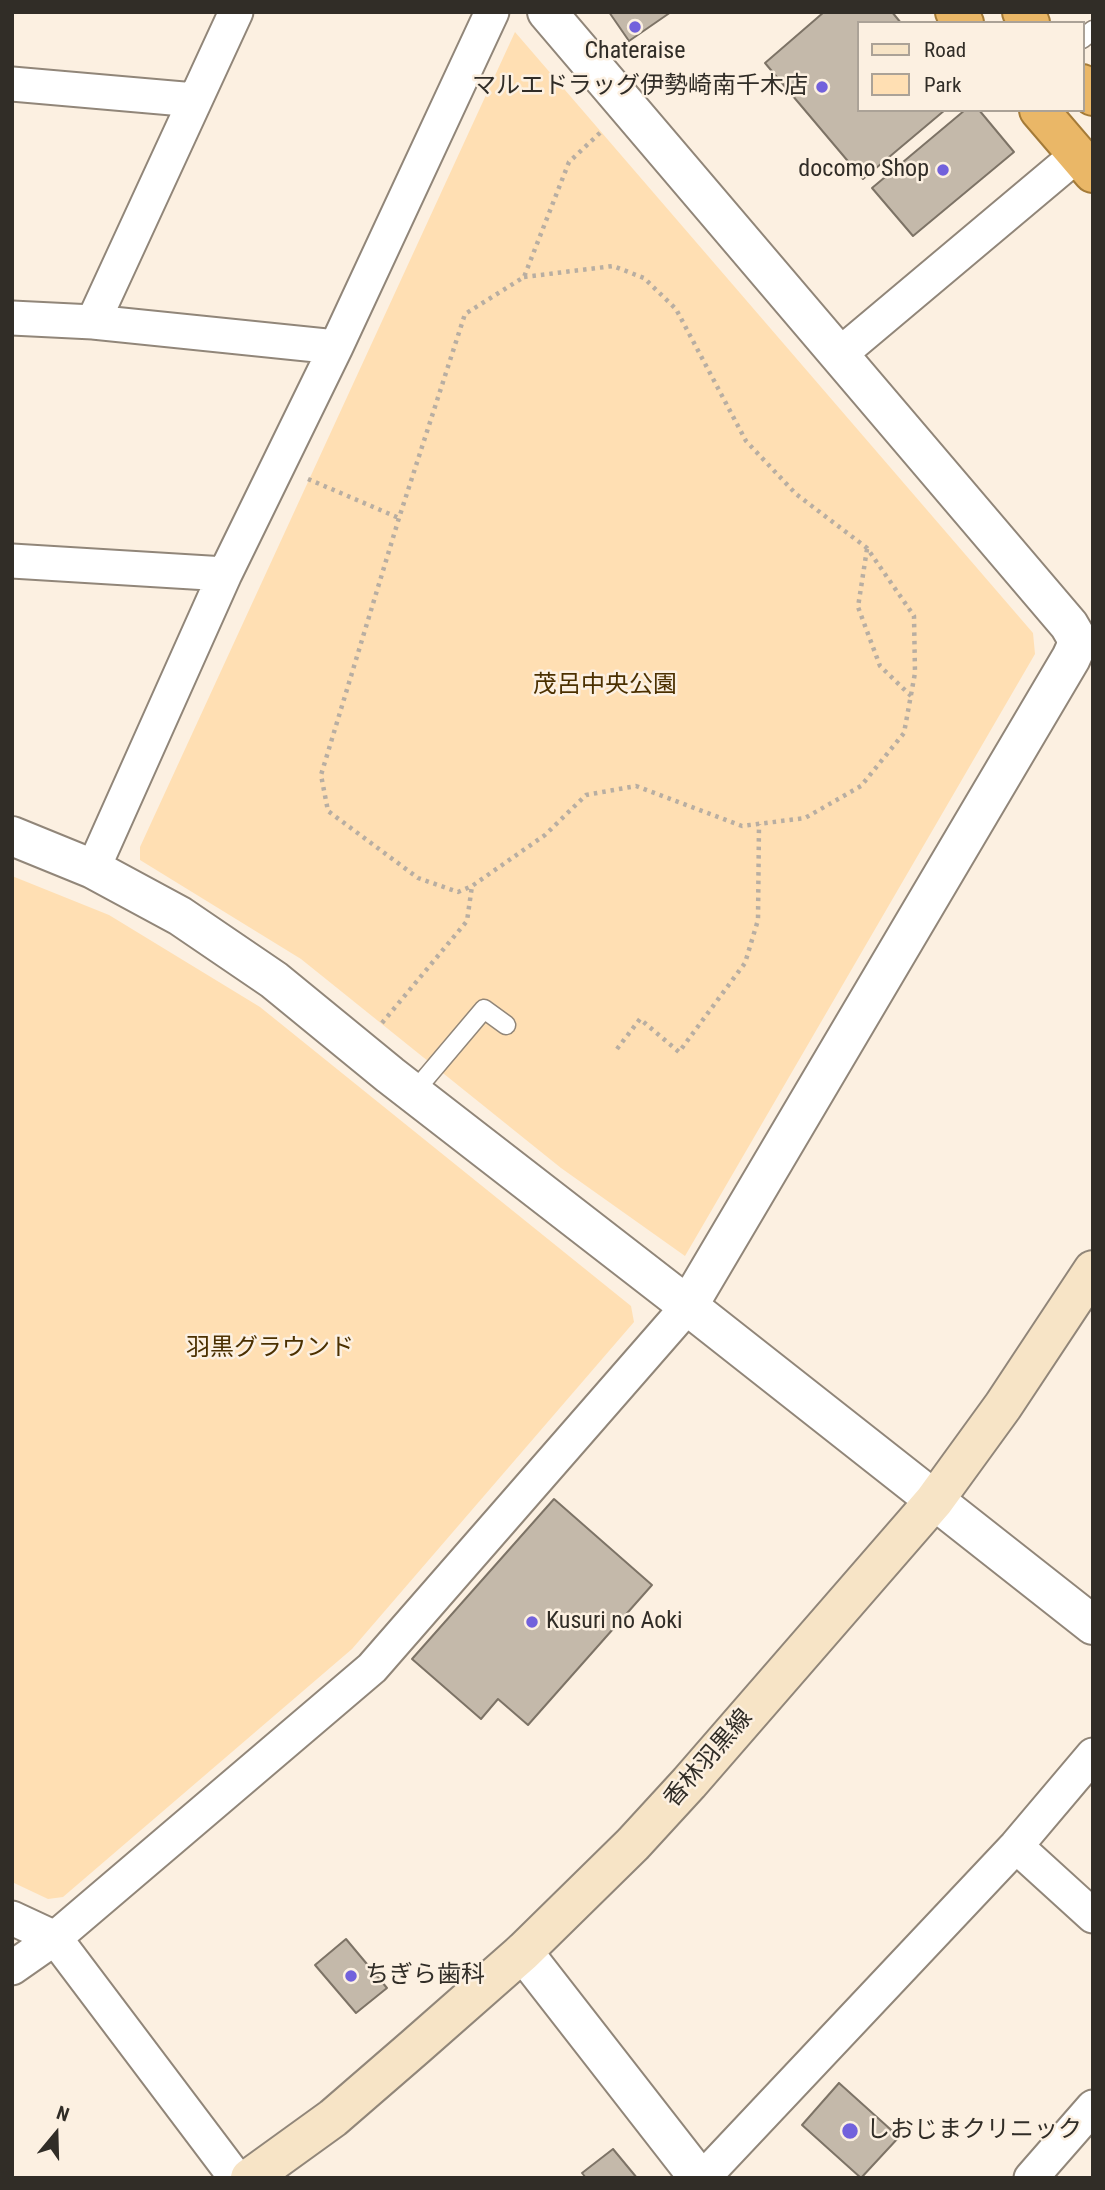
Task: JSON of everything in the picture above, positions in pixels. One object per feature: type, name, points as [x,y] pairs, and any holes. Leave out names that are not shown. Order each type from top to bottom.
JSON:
[{"type":"highway","points":[[1041,112],[1085,164]]},
{"type":"main road","name":"香林羽黒線","points":[[250,2178],[333,2118],[523,1952],[633,1844],[934,1501],[1010,1395],[1093,1270]]},
{"type":"street","points":[[93,322],[236,12]]},
{"type":"street","points":[[93,869],[225,574],[336,347],[492,12]]},
{"type":"street","points":[[12,1968],[55,1938],[372,1668],[688,1306],[1076,647],[1076,637],[1069,625],[547,12]]},
{"type":"street","points":[[12,84],[195,100]]},
{"type":"street","points":[[838,355],[1085,164]]},
{"type":"street","points":[[12,331],[13,318],[93,322],[336,347]]},
{"type":"street","points":[[12,561],[225,574]]},
{"type":"street","points":[[12,836],[93,869],[180,916],[274,980],[413,1094],[688,1306],[1093,1625]]},
{"type":"street","points":[[523,1952],[701,2178],[1016,1846],[1093,1755]]},
{"type":"street","points":[[1016,1846],[1093,1916]]},
{"type":"street","points":[[12,1918],[55,1938],[236,2178]]},
{"type":"street","points":[[1031,2178],[1093,2107]]},
{"type":"lane","points":[[413,1094],[484,1009],[506,1024]]},
{"type":"path","points":[[524,277],[569,162],[611,122]]},
{"type":"path","points":[[613,266],[644,278],[676,309],[746,442],[796,494],[867,548],[914,616],[915,673],[904,733],[861,786],[806,818],[742,826],[636,786],[586,795],[545,835],[472,886],[458,892],[418,878],[328,811],[321,775],[399,518],[465,314],[524,277],[613,266]]},
{"type":"path","points":[[300,475],[399,518]]},
{"type":"path","points":[[867,548],[858,607],[880,666],[911,696]]},
{"type":"path","points":[[617,1049],[640,1019],[679,1052],[745,963],[758,920],[759,824]]},
{"type":"path","points":[[377,1029],[467,921],[472,886]]},
{"type":"green space","name":"茂呂中央公園","points":[[515,32],[1033,633],[1035,654],[685,1256],[561,1168],[301,959],[140,860],[140,847]]},
{"type":"green space","name":"羽黒グラウンド","points":[[12,876],[109,915],[260,1007],[631,1306],[634,1322],[352,1649],[63,1897],[48,1899],[12,1882]]},
{"type":"building","name":"Chateraise","points":[[609,12],[671,12],[629,41]]},
{"type":"building","name":"マルエドラッグ伊勢崎南千木店","points":[[824,12],[892,12],[899,21],[856,21],[856,112],[943,112],[863,179],[765,63]]},
{"type":"building","name":"docomo Shop","points":[[963,112],[981,112],[1014,152],[913,236],[872,188]]},
{"type":"building","name":"Kusuri no Aoki","points":[[554,1499],[652,1585],[528,1725],[498,1699],[481,1719],[412,1659]]},
{"type":"building","name":"ちぎら歯科","points":[[346,1939],[387,1988],[356,2013],[315,1965]]},
{"type":"building","name":"しおじまクリニック","points":[[839,2083],[899,2137],[861,2178],[802,2125]]},
{"type":"building","points":[[613,2149],[637,2178],[586,2178],[582,2173]]},
{"type":"place","name":"Chateraise","points":[[635,27]]},
{"type":"place","name":"マルエドラッグ伊勢崎南千木店","points":[[822,87]]},
{"type":"place","name":"docomo Shop","points":[[943,170]]},
{"type":"place","name":"Kusuri no Aoki","points":[[532,1622]]},
{"type":"place","name":"ちぎら歯科","points":[[351,1976]]},
{"type":"place","name":"しおじまクリニック","points":[[850,2131]]}]
